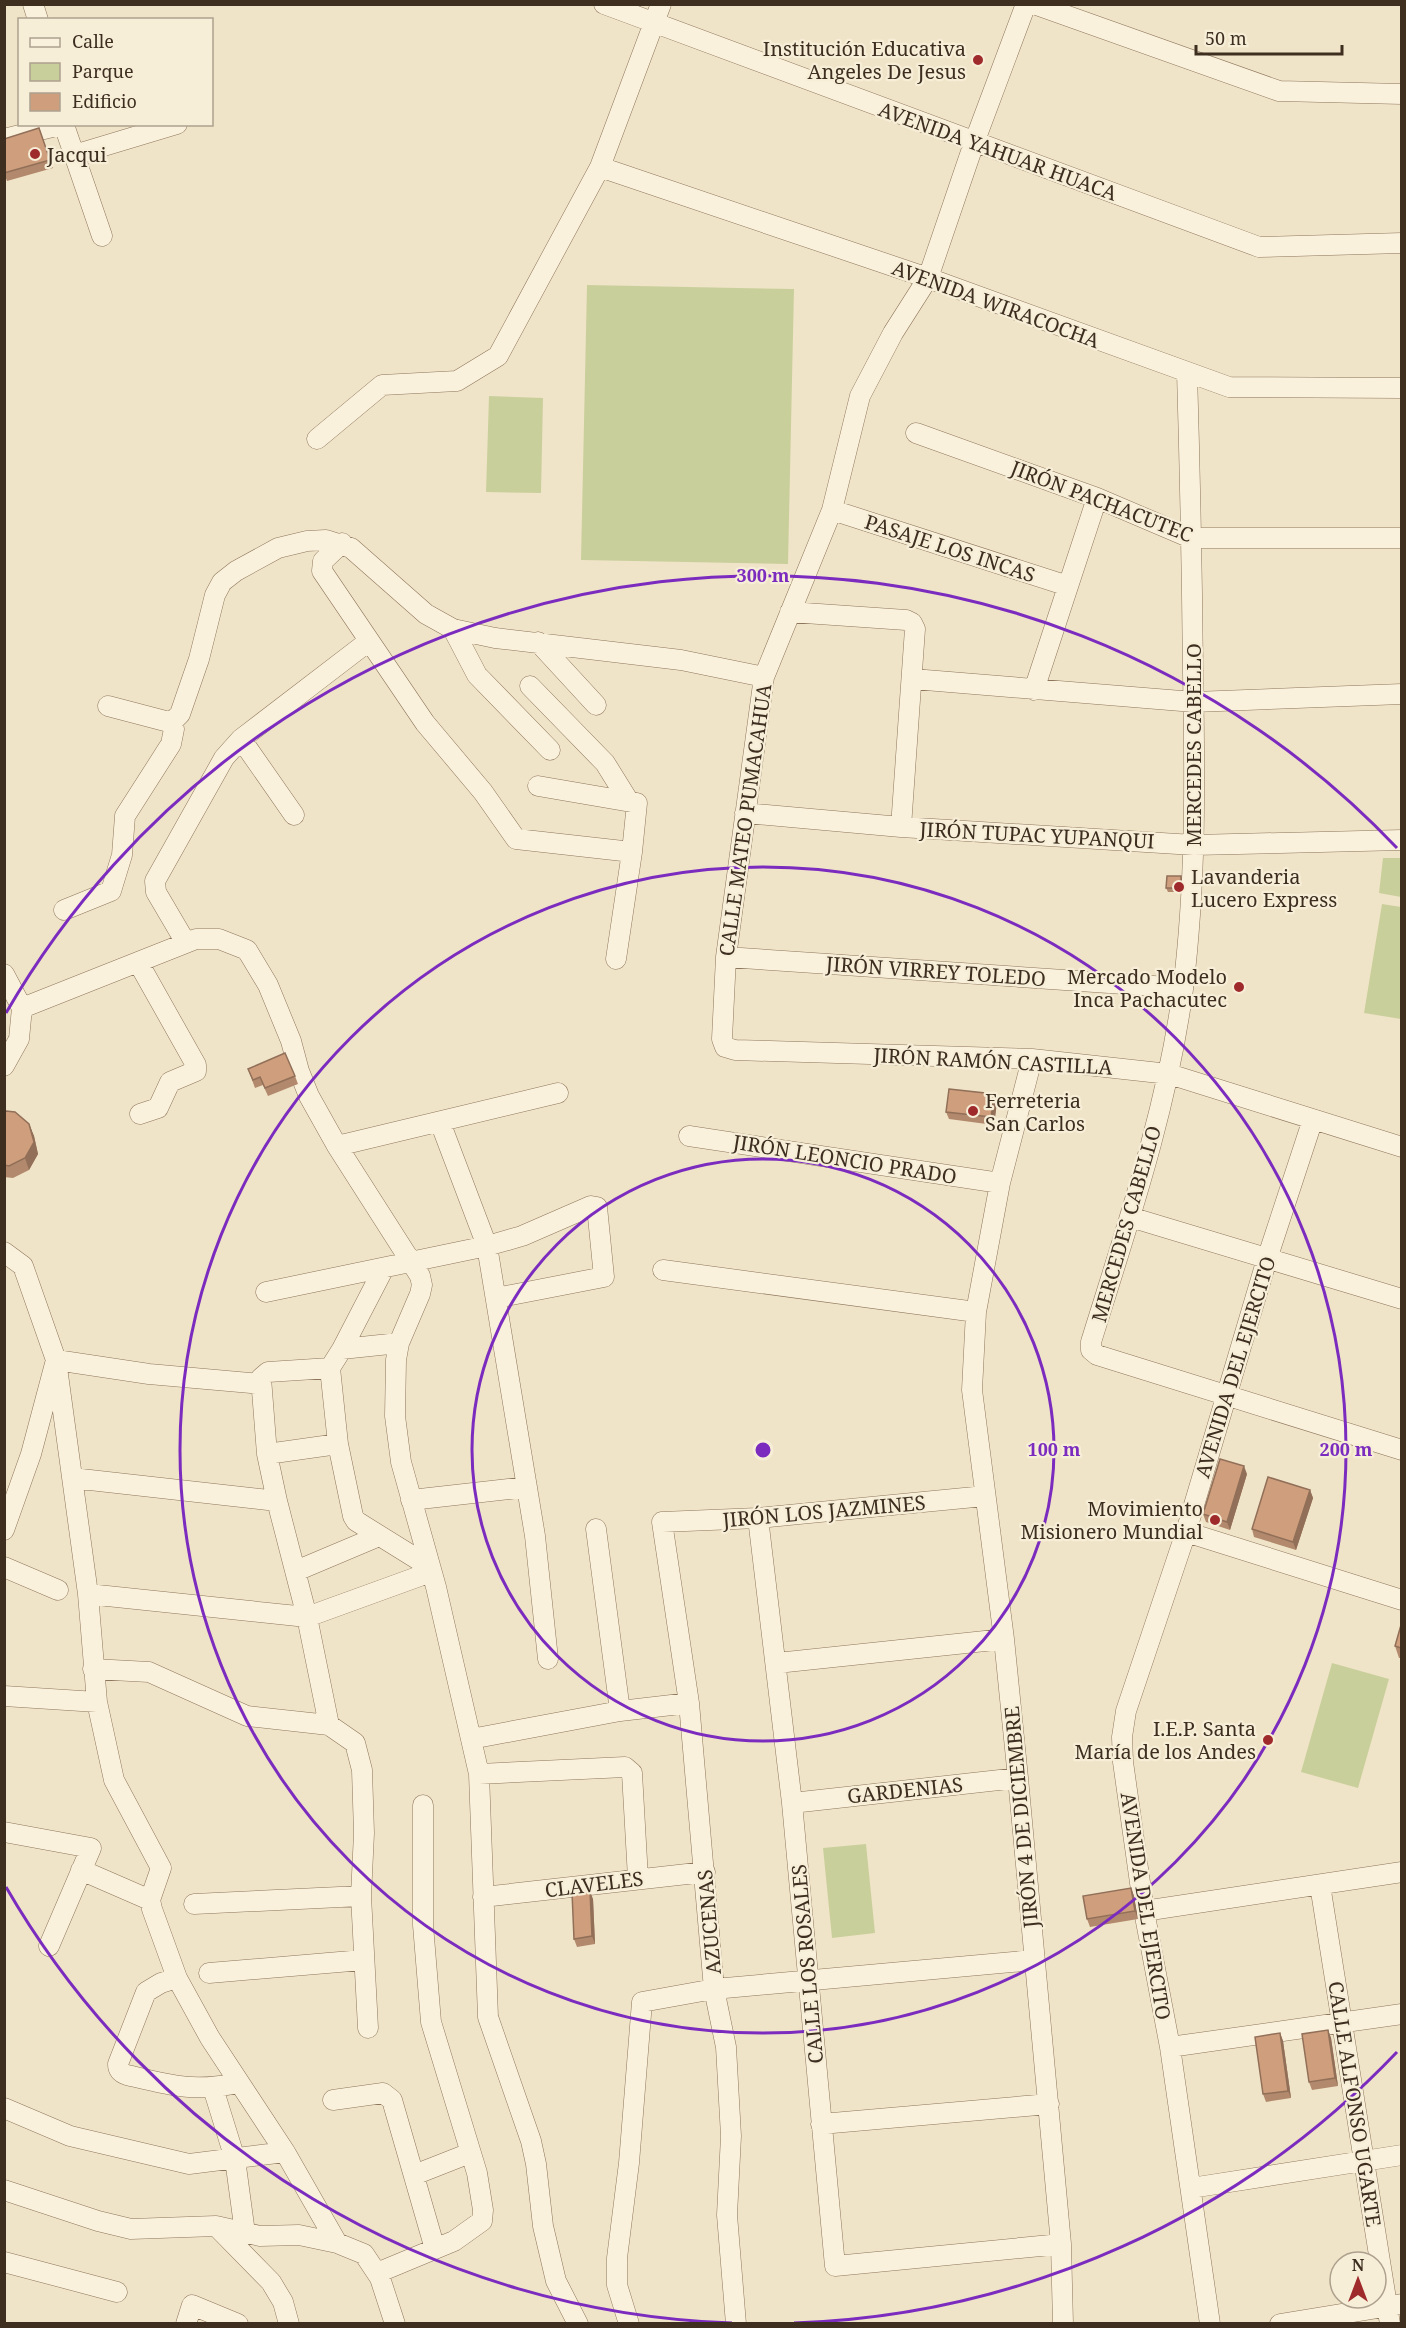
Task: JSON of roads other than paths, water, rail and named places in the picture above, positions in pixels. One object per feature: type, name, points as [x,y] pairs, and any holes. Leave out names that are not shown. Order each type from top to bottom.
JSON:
[{"type":"street","name":"AVENIDA YAHUAR HUACA","points":[[604,4],[1258,247],[1401,243]]},
{"type":"street","points":[[317,439],[382,385],[458,381],[498,356],[600,167],[661,4]]},
{"type":"street","name":"CALLE MATEO PUMACAHUA","points":[[722,1039],[726,957],[764,677],[832,510],[860,396],[893,333],[928,278],[974,143],[1026,4]]},
{"type":"street","points":[[1034,4],[1279,91],[1401,94]]},
{"type":"street","points":[[4,139],[60,126]]},
{"type":"street","points":[[64,126],[102,236]]},
{"type":"street","points":[[74,155],[170,126]]},
{"type":"street","name":"AVENIDA WIRACOCHA","points":[[600,167],[928,278],[1229,387],[1401,388]]},
{"type":"street","name":"MERCEDES CABELLO","points":[[1187,372],[1194,702],[1194,844],[1183,988],[1169,1074],[1130,1217],[1091,1342],[1091,1350],[1097,1355],[1226,1397]]},
{"type":"street","name":"JIRÓN PACHACUTEC","points":[[916,433],[1097,498],[1191,538],[1401,538]]},
{"type":"street","points":[[1034,690],[1097,498]]},
{"type":"street","name":"PASAJE LOS INCAS","points":[[832,510],[1068,586]]},
{"type":"street","points":[[169,722],[180,714],[199,658],[214,595],[222,582],[236,571],[278,548],[307,541],[326,540],[342,543],[351,548],[426,614],[453,629],[495,638],[690,662],[764,677]]},
{"type":"street","points":[[342,543],[323,561],[322,571],[425,723],[483,792],[516,839],[632,852]]},
{"type":"street","points":[[790,612],[906,620],[912,623],[915,629],[913,680],[900,827]]},
{"type":"street","points":[[453,629],[477,675],[550,750]]},
{"type":"street","points":[[186,942],[156,892],[155,881],[224,758],[241,740],[369,641]]},
{"type":"street","points":[[538,642],[596,705]]},
{"type":"street","points":[[913,680],[1194,702],[1401,694]]},
{"type":"street","points":[[530,686],[605,763],[628,800]]},
{"type":"street","points":[[64,910],[111,891],[122,855],[125,816],[131,803],[171,744],[174,729],[169,722],[108,706]]},
{"type":"street","points":[[241,740],[294,814]]},
{"type":"street","points":[[538,786],[634,801],[638,806],[616,959]]},
{"type":"street","name":"JIRÓN TUPAC YUPANQUI","points":[[746,813],[900,827],[1194,844],[1401,840]]},
{"type":"street","points":[[22,1008],[196,939],[219,939],[247,950],[268,985],[291,1041],[309,1096],[337,1146],[420,1276],[422,1285],[399,1343],[396,1360],[395,1416],[401,1462],[431,1569],[479,1774],[488,2017],[531,2141],[543,2226],[556,2281],[578,2324]]},
{"type":"street","name":"JIRÓN VIRREY TOLEDO","points":[[726,957],[1183,988]]},
{"type":"street","points":[[138,962],[196,1065],[196,1071],[170,1082],[158,1108],[140,1114]]},
{"type":"street","points":[[4,974],[22,1008],[19,1039],[4,1066]]},
{"type":"street","name":"JIRÓN RAMÓN CASTILLA","points":[[722,1039],[725,1047],[735,1050],[1032,1059],[1169,1074],[1401,1147]]},
{"type":"street","name":"JIRÓN 4 DE DICIEMBRE","points":[[1032,1059],[1000,1183],[976,1312],[972,1390],[1004,1639],[1018,1778],[1061,2244],[1063,2324]]},
{"type":"street","points":[[337,1146],[558,1093]]},
{"type":"street","name":"AVENIDA DEL EJERCITO","points":[[1210,2324],[1170,2047],[1144,1911],[1123,1762],[1122,1737],[1126,1711],[1186,1532],[1267,1259],[1313,1119]]},
{"type":"street","points":[[440,1122],[487,1246],[527,1487],[548,1659]]},
{"type":"street","name":"JIRÓN LEONCIO PRADO","points":[[689,1136],[1000,1183]]},
{"type":"street","points":[[266,1292],[487,1246],[522,1236],[591,1206],[597,1208],[604,1277],[496,1298]]},
{"type":"street","points":[[1130,1217],[1401,1299]]},
{"type":"street","points":[[4,1252],[23,1266],[56,1360],[88,1594],[97,1702],[114,1780],[161,1868],[150,1900],[177,1978],[210,2038],[285,2152],[337,2242]]},
{"type":"street","points":[[384,1268],[330,1368],[338,1444],[353,1516],[360,1525],[431,1569]]},
{"type":"street","points":[[663,1270],[976,1312]]},
{"type":"street","points":[[342,1349],[399,1343]]},
{"type":"street","points":[[56,1360],[149,1374],[261,1384]]},
{"type":"street","points":[[4,1530],[31,1454],[56,1360]]},
{"type":"street","points":[[329,1725],[308,1617],[267,1454],[261,1378],[268,1372],[330,1368]]},
{"type":"street","points":[[1226,1397],[1401,1450]]},
{"type":"street","points":[[267,1454],[338,1444]]},
{"type":"street","points":[[72,1478],[277,1501]]},
{"type":"street","points":[[411,1500],[527,1487]]},
{"type":"street","name":"JIRÓN LOS JAZMINES","points":[[662,1522],[758,1518],[985,1496]]},
{"type":"street","name":"CALLE LOS ROSALES","points":[[758,1518],[792,1803],[836,2266],[1061,2244]]},
{"type":"street","name":"AZUCENAS","points":[[662,1522],[689,1703],[714,1989],[726,2047],[730,2136],[727,2215],[736,2324]]},
{"type":"street","points":[[596,1529],[620,1711]]},
{"type":"street","points":[[1186,1532],[1401,1600]]},
{"type":"street","points":[[296,1571],[380,1536]]},
{"type":"street","points":[[4,1567],[58,1590]]},
{"type":"street","points":[[88,1594],[308,1617],[431,1569]]},
{"type":"street","points":[[777,1663],[1004,1639]]},
{"type":"street","points":[[93,1669],[149,1672],[247,1716],[329,1725],[355,1743],[362,1770],[364,1833],[361,1896],[368,2028]]},
{"type":"street","points":[[4,1696],[97,1702]]},
{"type":"street","points":[[471,1739],[620,1711],[689,1703]]},
{"type":"street","points":[[479,1774],[625,1767],[630,1769],[638,1878]]},
{"type":"street","name":"GARDENIAS","points":[[792,1803],[1018,1778]]},
{"type":"street","points":[[377,2273],[454,2241],[482,2221],[483,2210],[471,2153],[432,2022],[423,1925],[423,1805]]},
{"type":"street","points":[[4,1832],[91,1848],[49,1946]]},
{"type":"street","points":[[81,1870],[150,1900]]},
{"type":"street","name":"CLAVELES","points":[[483,1897],[705,1872]]},
{"type":"street","points":[[1144,1911],[1401,1872]]},
{"type":"street","name":"CALLE ALFONSO UGARTE","points":[[1320,1885],[1364,2160],[1393,2312]]},
{"type":"street","points":[[194,1904],[361,1896]]},
{"type":"street","points":[[209,1973],[363,1960]]},
{"type":"street","points":[[629,2324],[617,2285],[617,2258],[629,2163],[642,2002],[714,1989],[1034,1960]]},
{"type":"street","points":[[177,1978],[161,1983],[146,1992],[117,2064],[118,2068],[121,2073],[127,2075],[176,2087],[213,2088],[239,2083]]},
{"type":"street","points":[[1170,2047],[1401,2014]]},
{"type":"street","points":[[213,2088],[235,2159],[245,2233]]},
{"type":"street","points":[[333,2100],[383,2093],[392,2100],[435,2249]]},
{"type":"street","points":[[821,2124],[1049,2104]]},
{"type":"street","points":[[4,2108],[70,2136],[189,2164],[285,2152]]},
{"type":"street","points":[[414,2175],[471,2153]]},
{"type":"street","points":[[1191,2188],[1401,2155]]},
{"type":"street","points":[[4,2190],[88,2218],[131,2229],[213,2226],[260,2236],[299,2235],[337,2242],[364,2254],[377,2273],[394,2324]]},
{"type":"street","points":[[213,2226],[271,2282],[283,2302],[289,2324]]},
{"type":"street","points":[[4,2262],[117,2292]]},
{"type":"street","points":[[186,2324],[192,2305],[238,2324]]},
{"type":"street","points":[[1280,2324],[1393,2312]]},
{"type":"place","name":"Institución Educativa Angeles De Jesus","points":[[978,60]]},
{"type":"place","name":"Jacqui","points":[[35,154]]},
{"type":"place","name":"Lavanderia Lucero Express","points":[[1179,887]]},
{"type":"place","name":"Mercado Modelo Inca Pachacutec","points":[[1239,987]]},
{"type":"place","name":"Ferreteria San Carlos","points":[[973,1111]]},
{"type":"place","name":"Movimiento Misionero Mundial","points":[[1215,1520]]},
{"type":"place","name":"I.E.P. Santa María de los Andes","points":[[1268,1740]]}]
